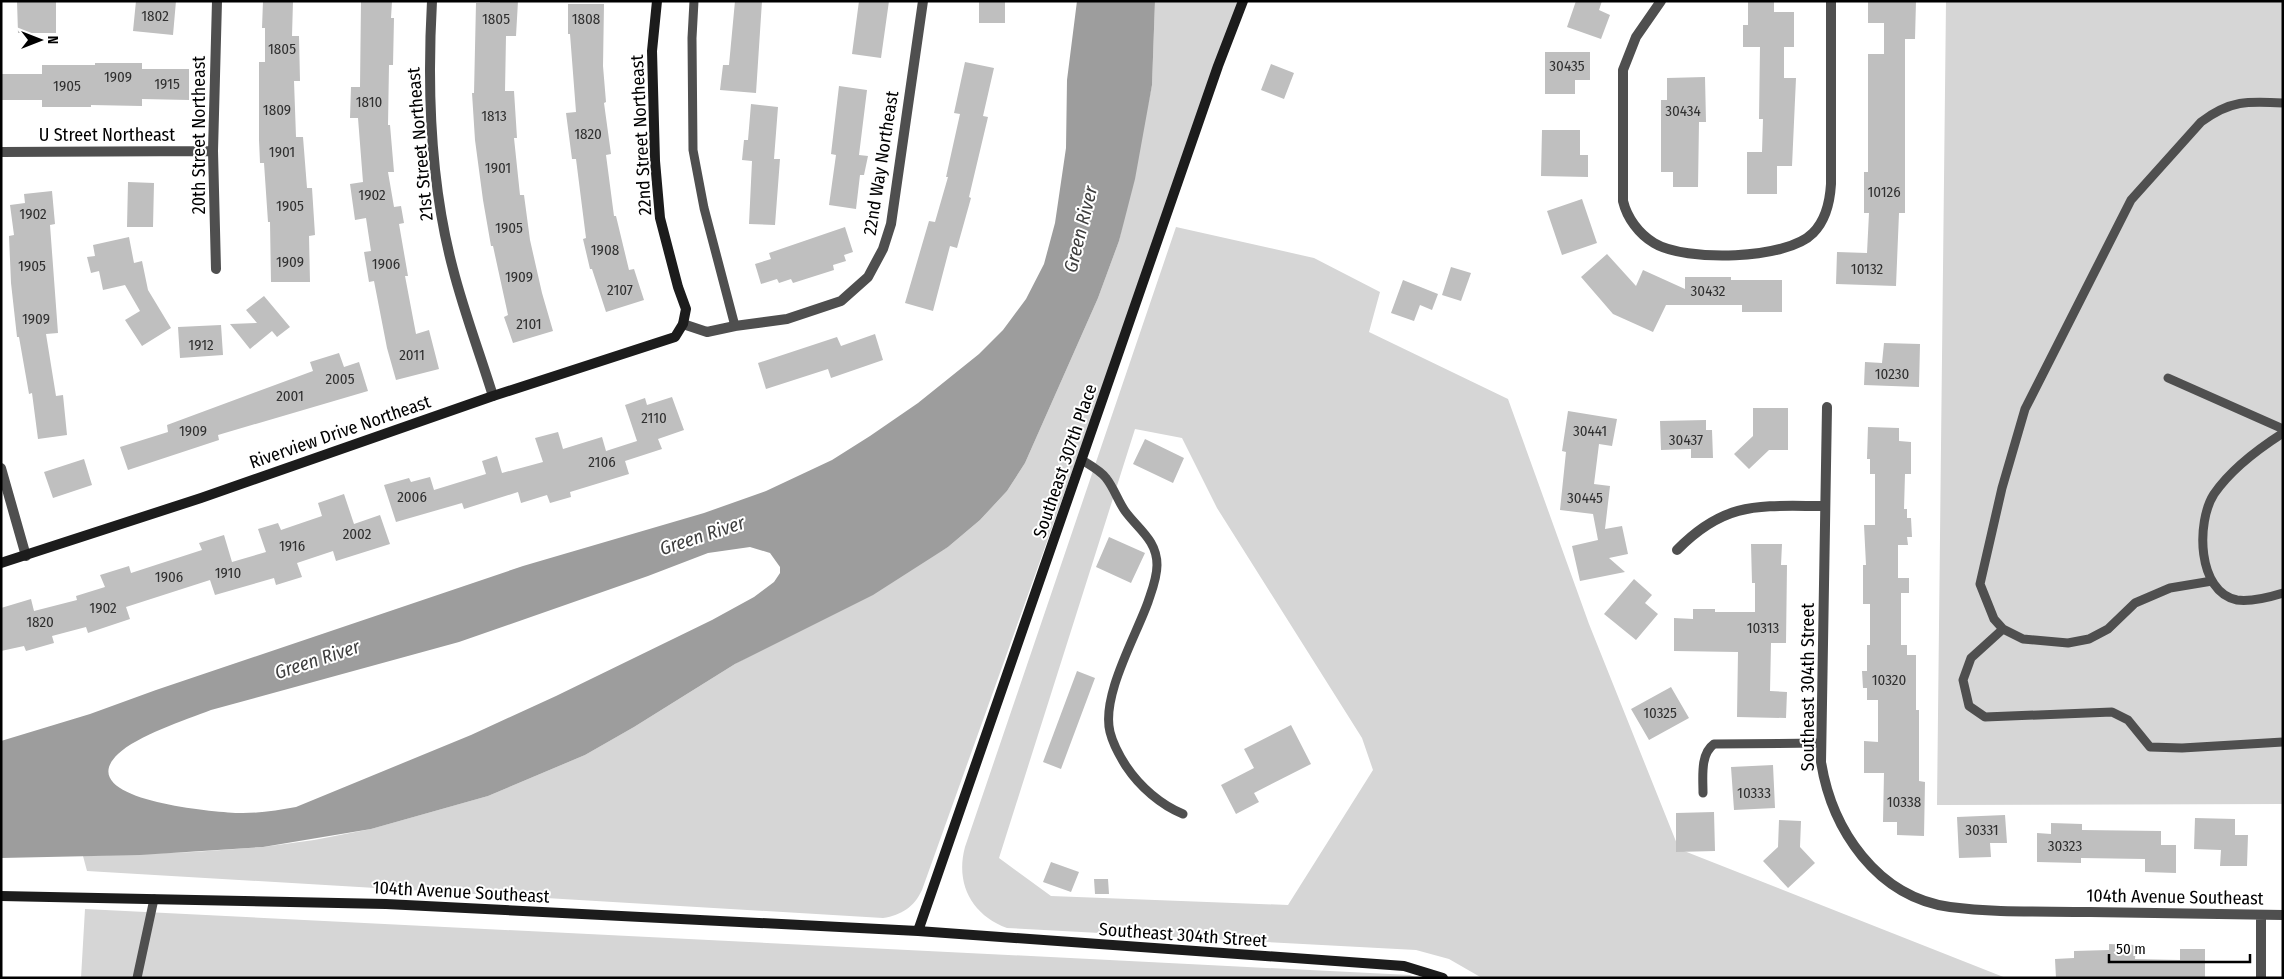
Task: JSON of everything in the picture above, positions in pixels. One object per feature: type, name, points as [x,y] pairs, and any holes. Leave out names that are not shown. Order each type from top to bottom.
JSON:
[{"type":"street","name":"20th Street Northeast","points":[[216,269],[212,151],[217,1]]},
{"type":"street","name":"21st Street Northeast","points":[[432,1],[429,60],[434,157],[442,219],[453,269],[493,396]]},
{"type":"street","name":"22nd Street Northeast","points":[[658,1],[652,51],[655,161],[660,218],[678,287],[686,309],[683,324]]},
{"type":"street","name":"22nd Way Northeast","points":[[683,324],[708,332],[816,311],[841,301],[868,277],[883,249],[891,224],[923,1]]},
{"type":"street","name":"Southeast 307th Place","points":[[918,931],[1218,66],[1243,1]]},
{"type":"street","points":[[1661,1],[1636,37],[1623,70],[1622,167],[1625,208],[1636,227],[1653,243],[1663,248],[1694,254],[1761,253],[1778,250],[1800,243],[1813,234],[1821,222],[1829,200],[1832,184],[1831,1]]},
{"type":"street","name":"U Street Northeast","points":[[1,152],[212,151]]},
{"type":"street","name":"Riverview Drive Northeast","points":[[1,563],[210,495],[493,396],[675,337],[683,324]]},
{"type":"street","name":"Southeast 304th Street","points":[[1827,407],[1820,743],[1824,778],[1829,800],[1837,818],[1851,842],[1870,865],[1894,885],[1924,899],[1950,906],[2012,911],[2068,912]]},
{"type":"street","points":[[1,468],[26,556]]},
{"type":"street","points":[[1677,550],[1696,531],[1709,522],[1740,510],[1825,506]]},
{"type":"street","name":"104th Avenue Southeast","points":[[1,896],[386,904],[918,931]]},
{"type":"street","name":"104th Avenue Southeast","points":[[2068,912],[2283,915]]},
{"type":"street","points":[[2261,915],[2261,978]]},
{"type":"street","name":"Southeast 304th Street","points":[[918,931],[1310,961],[1404,966],[1443,978]]},
{"type":"lane","points":[[694,1],[692,38],[693,150],[704,208],[734,326]]},
{"type":"lane","points":[[2212,581],[2170,588],[2135,603],[2108,629],[2088,639],[2068,643],[2023,640],[2003,629],[1994,619],[1980,584],[2002,488],[2025,409],[2131,200],[2202,122],[2215,112],[2233,104],[2248,101],[2283,104]]},
{"type":"lane","points":[[2168,378],[2283,429]]},
{"type":"lane","points":[[2283,433],[2237,468],[2214,495],[2202,535],[2203,554],[2212,581],[2218,590],[2237,600],[2258,599],[2283,592]]},
{"type":"lane","points":[[1082,460],[1106,476],[1125,511],[1149,538],[1155,551],[1157,566],[1154,584],[1141,621],[1118,674],[1110,711],[1110,730],[1118,753],[1131,773],[1154,797],[1170,809],[1183,814]]},
{"type":"lane","points":[[2003,629],[1970,658],[1963,680],[1969,706],[1985,717],[2112,712],[2128,720],[2150,747],[2182,748],[2283,742]]},
{"type":"lane","points":[[1703,793],[1706,754],[1714,744],[1820,743]]},
{"type":"lane","points":[[138,978],[154,899]]},
{"type":"shaded area","points":[[1155,1],[1241,1],[922,890],[911,906],[896,915],[883,918],[87,871],[83,856],[194,852],[263,847],[314,840],[371,829],[488,796],[585,755],[735,664],[948,547],[980,520],[1007,491],[1025,463],[1098,298],[1119,241],[1152,85]]},
{"type":"shaded area","points":[[1946,1],[2283,1],[2283,804],[1937,805]]},
{"type":"shaded area","points":[[1176,227],[1314,258],[1380,292],[1369,332],[1508,399],[1589,624],[1679,849],[2006,978],[1482,978],[1449,959],[1416,950],[1007,928],[984,915],[969,896],[962,873],[965,847]],"holes":[[[1135,429],[1182,438],[1217,508],[1362,738],[1373,770],[1288,905],[1051,896],[999,858]]]},
{"type":"shaded area","points":[[85,909],[1410,975],[1417,978],[81,978]]},
{"type":"water","name":"Green River","points":[[1077,1],[1155,1],[1152,85],[1135,179],[1119,241],[1098,298],[1025,463],[1007,491],[980,520],[948,547],[873,595],[735,664],[585,755],[488,796],[371,829],[263,847],[140,855],[1,858],[1,741],[90,714],[523,566],[704,513],[766,491],[832,460],[918,403],[979,354],[1003,330],[1026,299],[1044,264],[1055,223],[1066,148],[1067,80]],"holes":[[[750,547],[770,553],[780,567],[780,573],[774,582],[754,597],[712,620],[471,735],[296,807],[243,813],[181,807],[130,793],[114,783],[108,770],[118,754],[126,747],[162,729],[211,710],[459,642],[708,553]]]},
{"type":"building","points":[[17,1],[56,1],[56,33],[18,33]]},
{"type":"building","points":[[136,1],[176,1],[173,35],[133,31]]},
{"type":"building","points":[[263,1],[293,1],[292,36],[299,36],[300,81],[294,81],[296,137],[303,137],[307,188],[312,188],[315,235],[309,236],[310,282],[271,282],[270,222],[268,222],[264,163],[260,163],[259,140],[259,62],[265,62],[265,28],[262,28]]},
{"type":"building","points":[[361,1],[392,1],[391,18],[394,18],[393,65],[389,65],[388,125],[390,125],[394,172],[388,172],[394,207],[401,206],[404,223],[399,224],[408,276],[405,276],[416,334],[429,330],[439,369],[396,380],[387,348],[374,281],[369,282],[364,252],[371,251],[366,218],[355,220],[350,184],[363,182],[358,118],[350,118],[351,87],[360,87]]},
{"type":"building","points":[[490,1],[518,1],[516,36],[506,36],[505,91],[514,91],[517,138],[514,138],[520,195],[524,195],[530,240],[553,331],[513,343],[504,317],[508,315],[493,246],[491,246],[475,140],[472,93],[474,93],[476,3],[490,3]]},
{"type":"building","points":[[735,1],[762,1],[756,93],[720,90],[723,65],[729,65]]},
{"type":"building","points":[[859,1],[889,1],[881,58],[852,54]]},
{"type":"building","points":[[979,1],[1005,1],[1005,23],[979,23]]},
{"type":"building","points":[[1576,1],[1602,1],[1599,10],[1610,15],[1601,39],[1567,27]]},
{"type":"building","points":[[1748,1],[1774,1],[1774,12],[1794,12],[1794,47],[1784,47],[1784,78],[1796,78],[1792,166],[1777,166],[1777,194],[1747,194],[1747,152],[1762,152],[1763,119],[1759,119],[1760,47],[1743,47],[1743,25],[1748,25]]},
{"type":"building","points":[[1868,1],[1916,1],[1915,39],[1905,39],[1905,213],[1899,213],[1896,286],[1836,284],[1837,252],[1867,253],[1869,213],[1864,213],[1864,172],[1868,172],[1868,54],[1884,54],[1884,23],[1868,23]]},
{"type":"building","points":[[568,4],[604,4],[603,66],[606,102],[604,103],[611,154],[606,155],[614,216],[616,216],[629,270],[634,269],[644,300],[606,312],[592,269],[590,269],[583,239],[586,238],[576,159],[572,159],[566,113],[576,112],[570,34],[568,34]]},
{"type":"building","points":[[1545,52],[1590,52],[1590,80],[1575,80],[1575,94],[1545,94]]},
{"type":"building","points":[[965,62],[994,68],[983,116],[988,117],[969,197],[971,198],[957,248],[950,246],[933,311],[905,303],[929,221],[935,222],[948,177],[946,177],[960,114],[954,113]]},
{"type":"building","points":[[95,63],[142,63],[142,69],[189,69],[189,100],[142,99],[142,106],[91,105],[91,107],[42,107],[42,100],[1,100],[1,74],[42,74],[42,65],[95,65]]},
{"type":"building","points":[[1271,64],[1294,73],[1284,99],[1261,90]]},
{"type":"building","points":[[1705,77],[1706,122],[1699,122],[1698,187],[1673,187],[1673,172],[1661,172],[1661,100],[1667,100],[1667,78]]},
{"type":"building","points":[[839,86],[867,90],[859,155],[868,156],[864,175],[860,175],[856,209],[829,205],[836,155],[831,154]]},
{"type":"building","points":[[751,104],[778,107],[774,159],[780,159],[775,225],[749,224],[752,161],[742,160],[744,140],[748,140]]},
{"type":"building","points":[[1542,130],[1580,130],[1580,155],[1588,155],[1588,177],[1541,176]]},
{"type":"building","points":[[128,182],[154,183],[153,227],[127,227]]},
{"type":"building","points":[[52,191],[55,224],[50,225],[58,333],[46,334],[56,396],[63,395],[67,435],[38,439],[32,393],[29,394],[19,337],[17,337],[11,283],[9,236],[14,235],[10,205],[25,203],[24,194]]},
{"type":"building","points":[[1582,199],[1597,243],[1562,255],[1547,211]]},
{"type":"building","points":[[845,227],[853,252],[844,255],[846,261],[833,265],[834,270],[793,283],[791,279],[779,283],[777,279],[761,284],[755,264],[771,259],[769,253]]},
{"type":"building","points":[[129,237],[134,263],[142,261],[148,290],[171,328],[142,346],[125,320],[140,311],[125,285],[103,290],[99,271],[91,273],[87,257],[95,256],[93,245]]},
{"type":"building","points":[[1607,254],[1636,286],[1643,270],[1685,289],[1685,277],[1731,277],[1731,280],[1782,280],[1782,312],[1742,312],[1742,305],[1666,305],[1653,332],[1613,314],[1581,277]]},
{"type":"building","points":[[1451,267],[1471,273],[1461,301],[1442,295]]},
{"type":"building","points":[[1403,280],[1438,294],[1432,310],[1420,305],[1414,321],[1391,313]]},
{"type":"building","points":[[264,296],[290,327],[277,337],[272,331],[250,349],[230,324],[257,323],[246,310]]},
{"type":"building","points":[[221,325],[223,355],[180,358],[178,327]]},
{"type":"building","points":[[875,334],[883,360],[831,378],[828,369],[766,389],[758,363],[837,337],[841,346]]},
{"type":"building","points":[[1884,343],[1920,344],[1919,387],[1864,385],[1865,362],[1882,363]]},
{"type":"building","points":[[339,353],[344,367],[359,362],[368,391],[218,435],[219,440],[128,470],[120,447],[168,432],[167,425],[313,371],[310,362]]},
{"type":"building","points":[[672,397],[684,430],[658,439],[662,449],[625,461],[629,474],[570,492],[571,497],[550,503],[547,495],[521,503],[518,492],[464,509],[462,503],[396,522],[384,485],[409,478],[411,482],[430,477],[434,490],[486,474],[482,461],[497,456],[502,473],[543,462],[535,438],[558,432],[563,449],[602,437],[606,451],[637,441],[625,405],[645,398],[647,405]]},
{"type":"building","points":[[1753,408],[1788,408],[1788,450],[1769,450],[1749,469],[1734,454],[1753,436]]},
{"type":"building","points":[[1568,411],[1617,419],[1612,446],[1599,444],[1594,484],[1610,486],[1605,529],[1622,526],[1628,554],[1609,558],[1625,572],[1580,581],[1572,546],[1598,540],[1593,514],[1560,510],[1566,452],[1562,451]]},
{"type":"building","points":[[1706,420],[1706,430],[1712,430],[1713,458],[1691,458],[1691,449],[1661,450],[1660,421]]},
{"type":"building","points":[[1868,427],[1899,428],[1899,441],[1911,442],[1911,474],[1905,474],[1904,509],[1907,509],[1907,518],[1911,518],[1912,537],[1907,537],[1908,545],[1898,545],[1898,578],[1909,578],[1909,593],[1901,593],[1901,645],[1907,645],[1907,655],[1916,655],[1916,710],[1919,710],[1919,781],[1925,782],[1924,836],[1897,835],[1897,822],[1883,822],[1884,773],[1864,773],[1864,741],[1878,742],[1878,700],[1867,700],[1867,688],[1863,688],[1862,671],[1867,671],[1867,645],[1870,645],[1870,604],[1863,604],[1863,565],[1866,565],[1864,525],[1875,525],[1875,474],[1870,474],[1870,459],[1867,459]]},
{"type":"building","points":[[1145,439],[1184,458],[1173,483],[1133,464]]},
{"type":"building","points":[[84,459],[92,485],[53,498],[44,472]]},
{"type":"building","points":[[344,494],[354,524],[380,515],[390,544],[336,561],[333,551],[297,563],[302,577],[276,585],[274,578],[215,595],[210,580],[126,607],[130,619],[88,633],[86,627],[52,636],[54,643],[26,651],[24,646],[1,651],[1,608],[31,599],[34,611],[77,600],[76,596],[105,587],[100,575],[129,566],[131,573],[202,550],[199,543],[224,535],[232,562],[266,552],[258,529],[278,523],[281,530],[322,516],[318,503]]},
{"type":"building","points":[[1109,537],[1145,553],[1131,583],[1096,567]]},
{"type":"building","points":[[1751,544],[1782,544],[1781,565],[1787,565],[1786,643],[1771,643],[1770,691],[1787,692],[1786,718],[1737,717],[1738,652],[1674,651],[1674,618],[1693,619],[1693,609],[1715,609],[1715,612],[1755,612],[1755,583],[1752,583]]},
{"type":"building","points":[[1634,579],[1652,595],[1645,603],[1658,614],[1636,640],[1604,614]]},
{"type":"building","points":[[1077,671],[1095,678],[1061,769],[1043,762]]},
{"type":"building","points":[[1671,687],[1689,718],[1649,740],[1631,709]]},
{"type":"building","points":[[1291,725],[1311,764],[1254,793],[1259,802],[1236,814],[1221,785],[1254,768],[1244,749]]},
{"type":"building","points":[[1773,765],[1775,808],[1734,810],[1731,767]]},
{"type":"building","points":[[1714,812],[1715,851],[1676,852],[1676,813]]},
{"type":"building","points":[[2005,815],[2007,843],[1990,843],[1991,857],[1959,858],[1957,817]]},
{"type":"building","points":[[2195,818],[2235,819],[2235,835],[2248,835],[2247,866],[2220,866],[2221,850],[2194,849]]},
{"type":"building","points":[[1779,820],[1801,821],[1800,847],[1815,863],[1788,888],[1763,861],[1778,847]]},
{"type":"building","points":[[2051,823],[2082,824],[2082,830],[2161,831],[2161,845],[2176,845],[2176,873],[2145,872],[2145,859],[2081,858],[2081,863],[2037,862],[2037,833],[2051,834]]},
{"type":"building","points":[[1051,862],[1079,872],[1071,892],[1043,882]]},
{"type":"building","points":[[1094,879],[1108,879],[1109,894],[1095,894]]},
{"type":"building","points":[[2109,944],[2136,945],[2135,959],[2180,960],[2180,949],[2205,949],[2205,978],[2056,978],[2055,959],[2074,958],[2074,951],[2109,950]]}]
